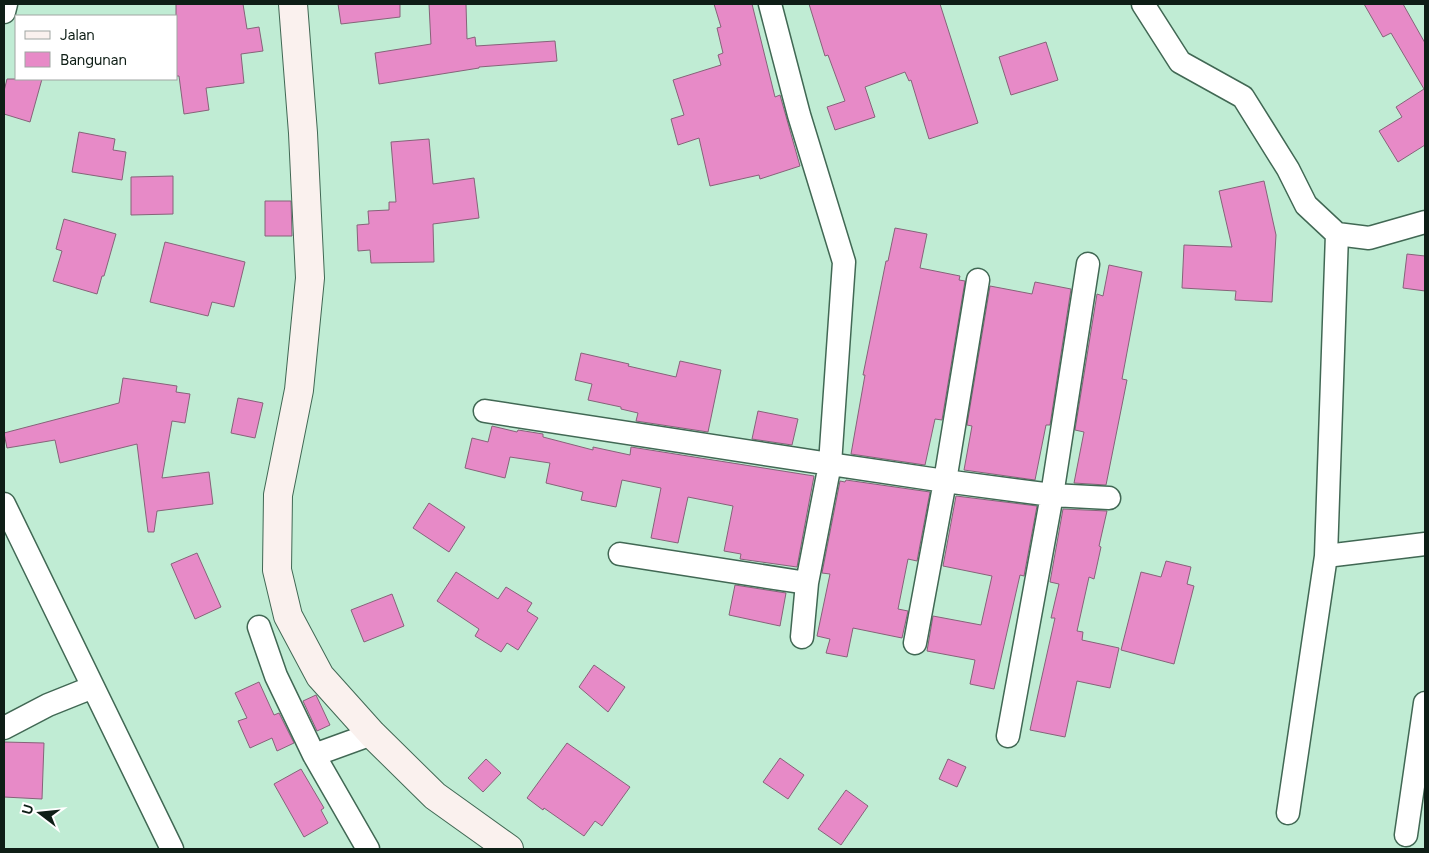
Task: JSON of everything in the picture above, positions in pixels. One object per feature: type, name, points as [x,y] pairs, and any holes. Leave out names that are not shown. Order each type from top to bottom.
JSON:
[{"type":"street","points":[[4,12],[6,4]]},
{"type":"street","points":[[293,4],[303,133],[310,278],[299,390],[278,494],[278,570],[288,616],[320,676],[372,734],[435,796],[509,849]]},
{"type":"street","points":[[770,4],[799,114],[844,262],[830,464],[807,583],[802,637]]},
{"type":"street","points":[[1143,4],[1180,62],[1243,97],[1288,169],[1306,206],[1337,234],[1369,238],[1425,222]]},
{"type":"street","points":[[1288,813],[1326,556],[1337,234]]},
{"type":"street","points":[[1008,736],[1052,495],[1088,264]]},
{"type":"street","points":[[914,644],[945,480],[978,280]]},
{"type":"street","points":[[486,411],[830,464],[1052,495],[1109,498]]},
{"type":"street","points":[[4,504],[172,849]]},
{"type":"street","points":[[1326,556],[1425,544]]},
{"type":"street","points":[[620,554],[807,583]]},
{"type":"street","points":[[259,627],[276,676],[314,755],[368,849]]},
{"type":"street","points":[[4,728],[48,705],[93,687]]},
{"type":"street","points":[[1406,835],[1425,703]]},
{"type":"street","points":[[314,755],[372,734]]},
{"type":"building","points":[[176,4],[243,4],[247,29],[259,27],[263,51],[241,54],[244,83],[206,88],[209,110],[184,114],[178,76],[178,15],[176,15]]},
{"type":"building","points":[[338,4],[400,4],[400,17],[341,24]]},
{"type":"building","points":[[429,4],[466,4],[467,39],[475,37],[476,46],[555,41],[557,61],[479,67],[379,84],[375,53],[431,44]]},
{"type":"building","points":[[714,4],[752,4],[775,97],[780,95],[800,166],[760,179],[759,175],[710,186],[699,138],[678,145],[671,119],[684,115],[673,80],[721,65],[718,55],[723,53],[717,28],[721,27]]},
{"type":"building","points":[[809,4],[940,4],[978,123],[929,139],[911,80],[909,81],[905,72],[865,87],[875,117],[835,130],[827,107],[845,101],[828,55],[825,56]]},
{"type":"building","points":[[1364,4],[1403,4],[1425,43],[1425,145],[1398,162],[1379,131],[1402,117],[1396,107],[1424,89],[1391,33],[1383,37]]},
{"type":"building","points":[[1046,42],[1058,80],[1011,95],[999,57]]},
{"type":"building","points":[[7,79],[42,80],[30,122],[4,114],[4,91]]},
{"type":"building","points":[[79,132],[115,139],[113,150],[126,152],[122,180],[72,172]]},
{"type":"building","points":[[429,139],[433,184],[474,178],[479,218],[433,224],[434,262],[371,263],[370,250],[358,251],[357,225],[369,224],[368,211],[389,210],[389,202],[396,202],[391,142]]},
{"type":"building","points":[[173,176],[173,214],[131,215],[131,177]]},
{"type":"building","points":[[1264,181],[1276,235],[1272,302],[1235,300],[1236,291],[1182,288],[1184,245],[1232,247],[1219,191]]},
{"type":"building","points":[[265,201],[291,201],[292,236],[265,236]]},
{"type":"building","points":[[64,219],[116,234],[97,294],[53,281],[62,251],[56,249]]},
{"type":"building","points":[[895,228],[927,234],[920,268],[960,276],[959,280],[965,281],[942,420],[935,419],[925,465],[851,454],[865,375],[863,375],[886,261],[888,261]]},
{"type":"building","points":[[165,242],[245,262],[234,307],[212,302],[208,316],[150,302]]},
{"type":"building","points":[[1407,254],[1425,256],[1425,291],[1403,288]]},
{"type":"building","points":[[1109,265],[1142,272],[1122,379],[1127,380],[1106,485],[1074,483],[1084,432],[1075,430],[1097,294],[1103,296]]},
{"type":"building","points":[[1035,282],[1071,289],[1050,425],[1046,425],[1035,480],[964,470],[972,426],[967,425],[990,286],[1032,294]]},
{"type":"building","points":[[581,353],[676,377],[680,361],[721,370],[708,432],[636,421],[638,413],[621,409],[621,407],[588,400],[592,384],[575,380]]},
{"type":"building","points":[[123,378],[177,386],[176,392],[190,394],[185,423],[172,421],[162,478],[209,472],[213,504],[157,511],[154,532],[148,532],[137,444],[60,463],[55,440],[7,448],[4,433],[119,403]]},
{"type":"building","points":[[238,398],[263,403],[255,438],[231,433]]},
{"type":"building","points":[[758,411],[798,419],[792,445],[752,439]]},
{"type":"building","points":[[492,426],[517,432],[518,430],[543,434],[543,437],[593,450],[593,447],[630,455],[631,447],[814,476],[797,567],[740,559],[741,554],[724,551],[733,506],[688,497],[678,543],[651,538],[661,488],[622,480],[616,507],[581,500],[583,492],[546,483],[550,463],[510,457],[505,478],[465,468],[472,438],[488,442]]},
{"type":"building","points":[[846,480],[930,492],[917,561],[908,559],[898,609],[908,611],[902,638],[853,628],[847,657],[826,653],[830,639],[817,636],[830,574],[822,573],[840,481],[845,482]]},
{"type":"building","points":[[956,496],[1037,506],[1024,576],[1020,575],[994,689],[970,684],[975,660],[927,651],[933,616],[981,625],[992,576],[943,566]]},
{"type":"building","points":[[429,503],[465,527],[449,552],[413,528]]},
{"type":"building","points":[[1063,509],[1107,511],[1094,579],[1089,577],[1077,631],[1083,632],[1082,640],[1119,648],[1110,688],[1077,681],[1065,737],[1030,730],[1055,618],[1051,618],[1059,584],[1050,582]]},
{"type":"building","points":[[197,553],[221,607],[195,619],[171,564]]},
{"type":"building","points":[[1166,561],[1191,567],[1187,584],[1194,586],[1174,664],[1121,650],[1141,572],[1161,577]]},
{"type":"building","points":[[456,572],[498,599],[506,587],[532,603],[527,611],[538,618],[518,650],[507,643],[501,652],[475,636],[479,629],[437,601]]},
{"type":"building","points":[[735,585],[786,593],[780,626],[729,615]]},
{"type":"building","points":[[392,594],[404,626],[364,642],[351,610]]},
{"type":"building","points":[[594,665],[625,687],[608,712],[579,687]]},
{"type":"building","points":[[259,682],[274,715],[279,713],[294,743],[277,751],[272,738],[250,748],[238,721],[247,718],[235,693]]},
{"type":"building","points":[[316,695],[330,725],[317,731],[303,701]]},
{"type":"building","points":[[4,742],[44,743],[42,799],[4,797]]},
{"type":"building","points":[[567,743],[630,787],[602,826],[595,821],[584,836],[527,798]]},
{"type":"building","points":[[780,758],[804,775],[788,799],[763,782]]},
{"type":"building","points":[[486,759],[501,773],[483,792],[468,778]]},
{"type":"building","points":[[948,759],[966,767],[957,787],[939,779]]},
{"type":"building","points":[[301,769],[324,808],[321,810],[328,823],[304,837],[274,784]]},
{"type":"building","points":[[846,790],[868,806],[841,845],[818,829]]}]
